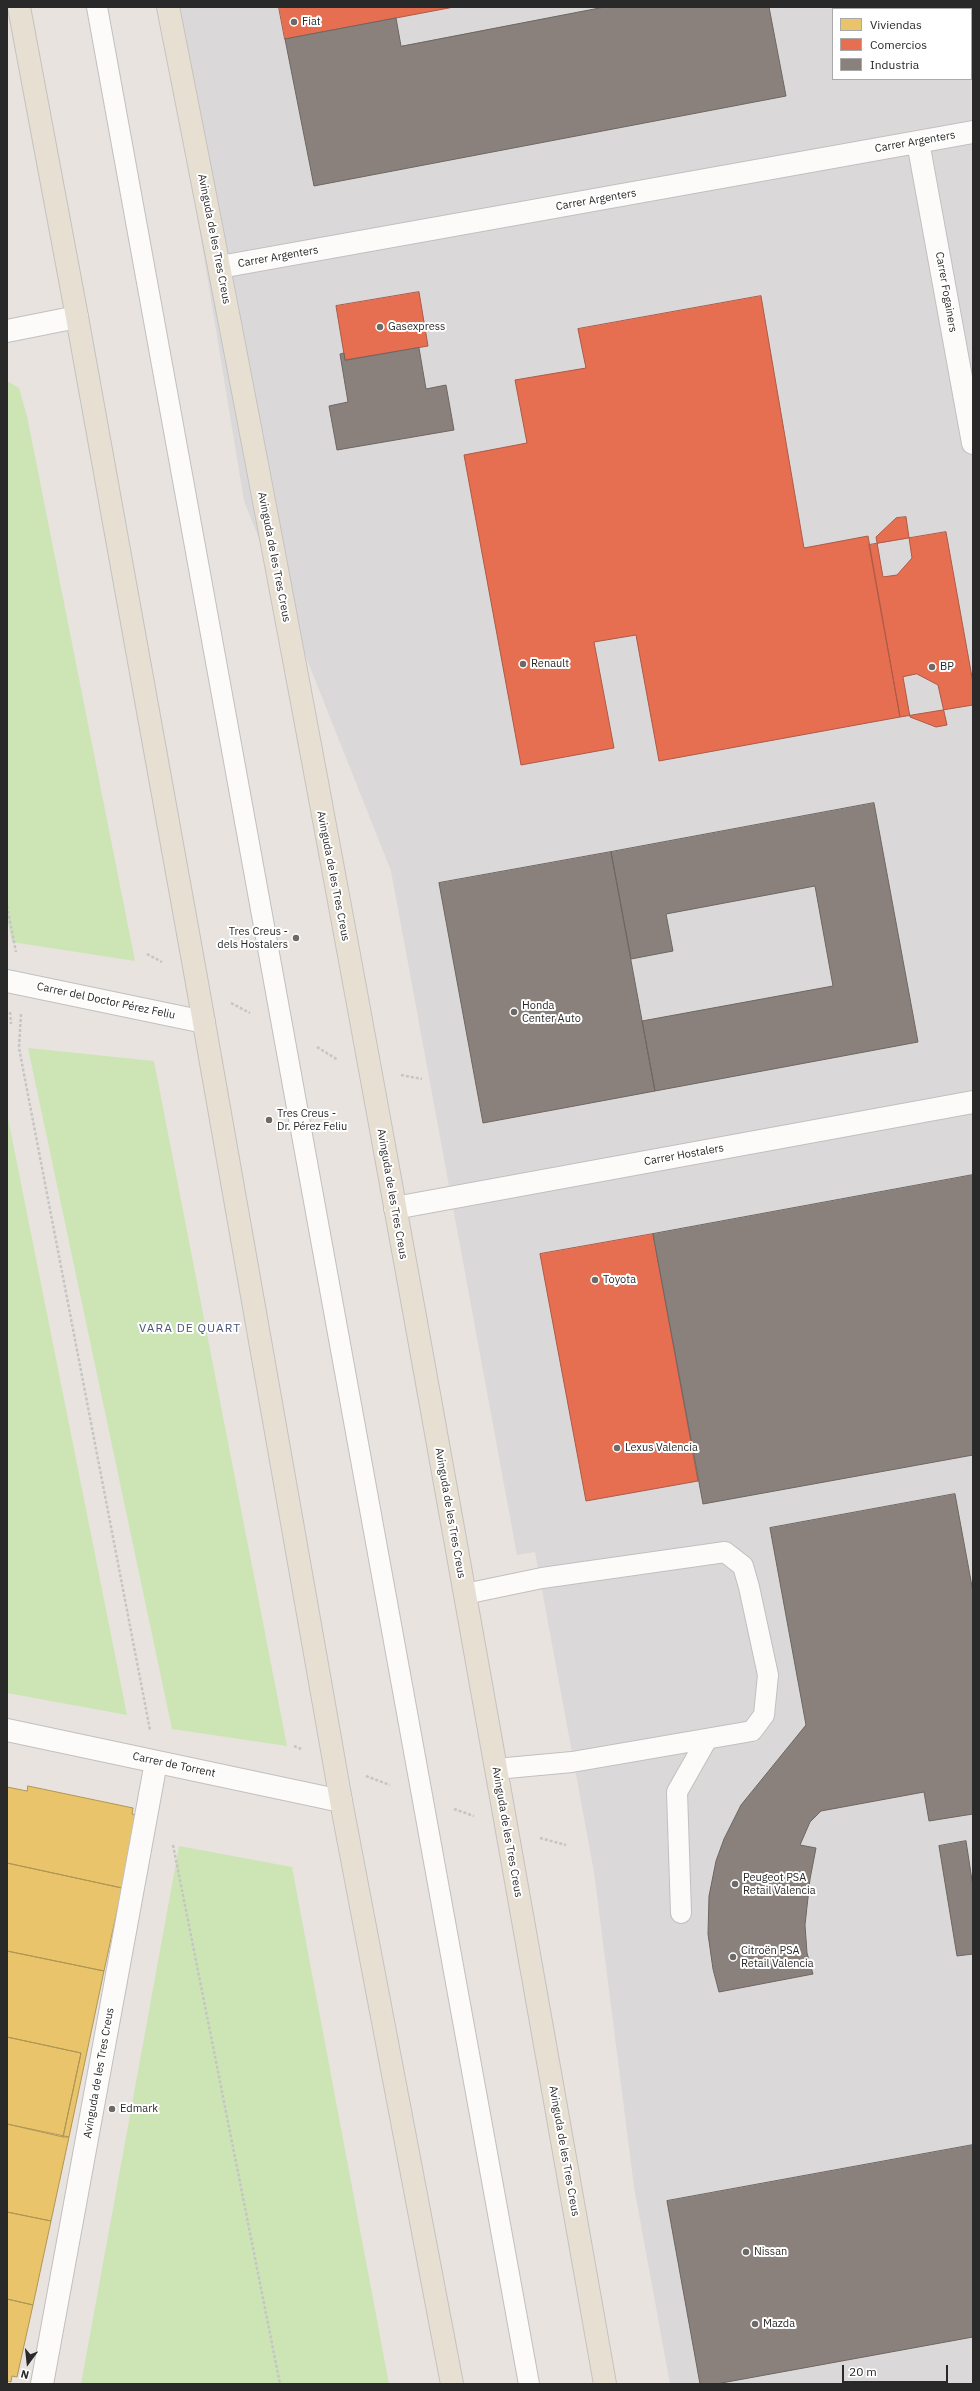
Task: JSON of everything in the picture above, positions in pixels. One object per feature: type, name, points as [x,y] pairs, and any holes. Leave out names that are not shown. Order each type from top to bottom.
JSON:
[{"type":"main road","points":[[19,7],[77,317],[204,1022],[340,1800],[452,2384]]},
{"type":"main road","name":"Avinguda de les Tres Creus","points":[[168,7],[220,268],[395,1208],[605,2384]]},
{"type":"street","name":"Carrer Argenters","points":[[220,268],[973,132]]},
{"type":"street","name":"Carrer Fogainers","points":[[918,142],[973,443]]},
{"type":"street","points":[[7,331],[77,317]]},
{"type":"street","name":"Carrer del Doctor Pérez Feliu","points":[[15,983],[204,1022]]},
{"type":"street","name":"Carrer Hostalers","points":[[395,1208],[973,1102]]},
{"type":"street","name":"Carrer de Torrent","points":[[7,1730],[340,1800]]},
{"type":"street","name":"Avinguda de les Tres Creus","points":[[42,2384],[156,1762]]},
{"type":"lane","points":[[97,7],[529,2384]]},
{"type":"lane","points":[[465,1594],[542,1578],[725,1552],[743,1566],[768,1675],[764,1715],[752,1731],[572,1762],[496,1769]]},
{"type":"lane","points":[[681,1913],[677,1792],[707,1738]]},
{"type":"path","points":[[7,906],[15,983],[19,1048],[156,1762]]},
{"type":"path","points":[[172,1839],[280,2384]]},
{"type":"shaded area","points":[[163,7],[973,7],[973,2384],[670,2384],[634,2187],[594,1872],[535,1552],[517,1555],[391,871],[244,501]]},
{"type":"green space","points":[[7,381],[19,388],[27,416],[135,961],[12,942],[7,917]]},
{"type":"green space","points":[[28,1048],[154,1061],[287,1746],[172,1729]]},
{"type":"green space","points":[[7,1113],[127,1715],[7,1693]]},
{"type":"green space","points":[[179,1846],[292,1867],[389,2384],[81,2384]]},
{"type":"building: Viviendas","points":[[28,1786],[133,1808],[132,1814],[138,1815],[122,1888],[7,1863],[7,1787],[27,1791]]},
{"type":"building: Viviendas","points":[[7,1863],[122,1888],[104,1971],[7,1951]]},
{"type":"building: Viviendas","points":[[7,1951],[104,1971],[69,2137],[63,2137],[81,2053],[7,2037]]},
{"type":"building: Viviendas","points":[[7,2037],[81,2053],[63,2137],[7,2124]]},
{"type":"building: Viviendas","points":[[7,2124],[69,2137],[51,2221],[7,2212]]},
{"type":"building: Viviendas","points":[[7,2212],[51,2221],[33,2305],[7,2299]]},
{"type":"building: Viviendas","points":[[7,2299],[33,2305],[17,2377],[12,2376],[11,2382],[7,2381]]},
{"type":"building: Comercios","points":[[279,7],[454,7],[285,39]]},
{"type":"building: Comercios","points":[[419,292],[428,346],[345,360],[336,306]]},
{"type":"building: Comercios","points":[[761,296],[804,548],[868,536],[900,717],[659,761],[636,635],[594,642],[614,748],[521,765],[464,455],[527,443],[515,380],[586,368],[578,329]]},
{"type":"building: Comercios","points":[[906,517],[912,558],[897,575],[883,577],[876,537],[896,518]]},
{"type":"building: Comercios","name":"BP","points":[[946,532],[973,683],[973,705],[900,717],[869,545]]},
{"type":"building: Comercios","points":[[917,674],[938,685],[947,725],[936,727],[910,717],[903,677]]},
{"type":"building: Comercios","points":[[653,1234],[698,1481],[586,1501],[540,1254]]},
{"type":"building: Industria","points":[[605,7],[769,7],[786,96],[314,186],[285,39],[396,18],[401,46]]},
{"type":"building: Industria","points":[[419,348],[426,389],[446,385],[454,430],[337,450],[329,406],[348,402],[340,354],[344,353],[345,360]]},
{"type":"building: Industria","points":[[874,803],[918,1042],[655,1091],[642,1021],[833,986],[815,886],[666,914],[673,951],[631,959],[611,852]]},
{"type":"building: Industria","points":[[611,852],[655,1091],[483,1123],[439,883]]},
{"type":"building: Industria","points":[[973,1175],[973,1455],[703,1504],[653,1234]]},
{"type":"building: Industria","points":[[955,1494],[973,1592],[973,1814],[929,1821],[924,1792],[821,1811],[810,1822],[800,1845],[816,1848],[810,1879],[805,1925],[807,1953],[813,1974],[719,1992],[713,1969],[708,1934],[709,1896],[716,1861],[724,1839],[741,1805],[806,1725],[770,1528]]},
{"type":"building: Industria","points":[[966,1841],[973,1887],[973,1954],[957,1956],[939,1846]]},
{"type":"building: Industria","points":[[973,2145],[973,2337],[716,2384],[700,2384],[667,2201]]},
{"type":"place","name":"Fiat","points":[[294,22]]},
{"type":"place","name":"Gasexpress","points":[[380,327]]},
{"type":"place","name":"Renault","points":[[523,664]]},
{"type":"place","name":"BP","points":[[932,667]]},
{"type":"place","name":"Tres Creus - dels Hostalers","points":[[296,938]]},
{"type":"place","name":"Honda Center Auto","points":[[514,1012]]},
{"type":"place","name":"Tres Creus - Dr. Pérez Feliu","points":[[269,1120]]},
{"type":"place","name":"Toyota","points":[[595,1280]]},
{"type":"place","name":"Lexus Valencia","points":[[617,1448]]},
{"type":"place","name":"Peugeot PSA Retail Valencia","points":[[735,1884]]},
{"type":"place","name":"Citroën PSA Retail Valencia","points":[[733,1957]]},
{"type":"place","name":"Edmark","points":[[112,2109]]},
{"type":"place","name":"Nissan","points":[[746,2252]]},
{"type":"place","name":"Mazda","points":[[755,2324]]},
{"type":"district","name":"VARA DE QUART","points":[[190,1329]]}]
